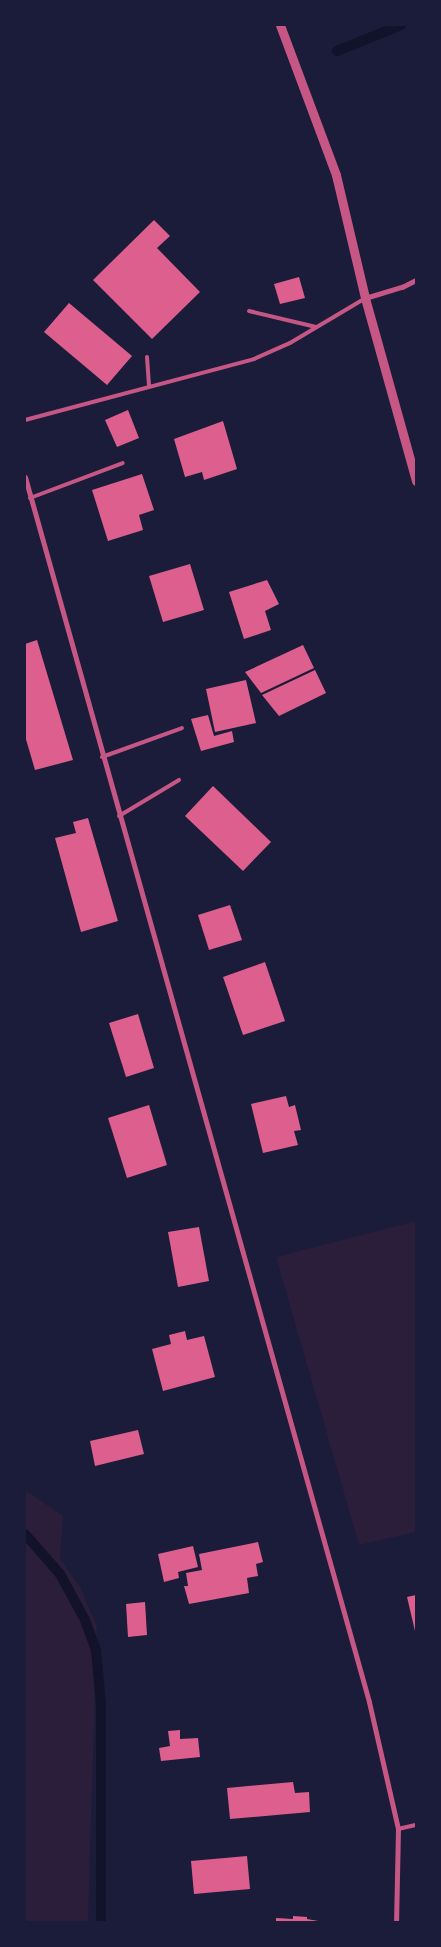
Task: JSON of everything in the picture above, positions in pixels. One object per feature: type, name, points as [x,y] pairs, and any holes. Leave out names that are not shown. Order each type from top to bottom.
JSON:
[{"type":"street","points":[[280,25],[336,174],[365,298],[416,481]]},
{"type":"street","points":[[365,298],[402,287],[416,280]]},
{"type":"street","points":[[25,477],[102,757],[369,1702],[398,1829],[396,1922]]},
{"type":"lane","points":[[25,420],[149,386],[214,372],[254,359],[365,298]]},
{"type":"lane","points":[[249,311],[316,326]]},
{"type":"lane","points":[[148,357],[149,386]]},
{"type":"lane","points":[[30,498],[123,463]]},
{"type":"lane","points":[[102,757],[182,728]]},
{"type":"lane","points":[[119,816],[179,780]]},
{"type":"lane","points":[[398,1829],[416,1825]]},
{"type":"shaded area","points":[[416,1221],[416,1532],[359,1545],[276,1257]]},
{"type":"shaded area","points":[[25,1490],[63,1516],[60,1558],[81,1589],[97,1627],[88,1922],[25,1922]]},
{"type":"building","points":[[154,220],[170,236],[157,248],[200,292],[152,339],[93,280]]},
{"type":"building","points":[[299,277],[305,298],[280,304],[274,284]]},
{"type":"building","points":[[69,303],[132,356],[107,385],[44,332]]},
{"type":"building","points":[[128,410],[139,438],[117,447],[105,420]]},
{"type":"building","points":[[223,421],[237,469],[204,480],[202,472],[185,477],[174,439]]},
{"type":"building","points":[[142,474],[154,510],[139,515],[143,530],[108,541],[92,490]]},
{"type":"building","points":[[190,564],[204,610],[163,622],[149,576]]},
{"type":"building","points":[[267,580],[279,604],[265,611],[271,630],[244,639],[229,592]]},
{"type":"building","points":[[37,640],[73,760],[35,770],[25,736],[25,644]]},
{"type":"building","points":[[303,645],[314,668],[261,693],[245,672]]},
{"type":"building","points":[[315,670],[326,693],[279,716],[262,695]]},
{"type":"building","points":[[246,680],[256,723],[215,732],[206,689]]},
{"type":"building","points":[[208,715],[214,736],[232,731],[234,742],[201,751],[191,719]]},
{"type":"building","points":[[213,786],[271,842],[243,871],[185,816]]},
{"type":"building","points":[[88,818],[118,921],[81,932],[55,838],[76,833],[73,822]]},
{"type":"building","points":[[230,905],[242,940],[209,950],[198,915]]},
{"type":"building","points":[[265,962],[285,1021],[243,1035],[223,977]]},
{"type":"building","points":[[138,1014],[154,1068],[126,1077],[109,1023]]},
{"type":"building","points":[[286,1096],[289,1107],[295,1105],[301,1130],[294,1131],[298,1145],[263,1153],[251,1104]]},
{"type":"building","points":[[149,1105],[167,1165],[127,1178],[108,1118]]},
{"type":"building","points":[[199,1227],[209,1281],[178,1287],[168,1232]]},
{"type":"building","points":[[185,1331],[187,1340],[204,1336],[215,1377],[163,1391],[152,1349],[171,1344],[169,1335]]},
{"type":"building","points":[[138,1430],[144,1454],[95,1466],[90,1441]]},
{"type":"building","points":[[258,1542],[263,1562],[256,1564],[258,1576],[247,1578],[249,1593],[189,1604],[184,1586],[188,1586],[186,1573],[202,1570],[199,1554]]},
{"type":"building","points":[[193,1546],[198,1567],[178,1572],[179,1578],[164,1582],[158,1554]]},
{"type":"building","points":[[416,1595],[416,1631],[415,1631],[407,1597]]},
{"type":"building","points":[[145,1602],[147,1635],[128,1637],[126,1604]]},
{"type":"building","points":[[180,1730],[180,1739],[198,1738],[200,1757],[161,1761],[159,1748],[170,1746],[168,1731]]},
{"type":"building","points":[[293,1782],[295,1793],[309,1792],[310,1812],[230,1819],[227,1788]]},
{"type":"building","points":[[247,1856],[250,1889],[194,1894],[191,1861]]},
{"type":"building","points":[[293,1916],[307,1917],[307,1919],[324,1922],[276,1922],[276,1918],[293,1919]]},
{"type":"waterway","points":[[337,51],[401,25]]},
{"type":"waterway","points":[[25,1534],[60,1574],[85,1620],[96,1651],[101,1704],[101,1922]]}]
